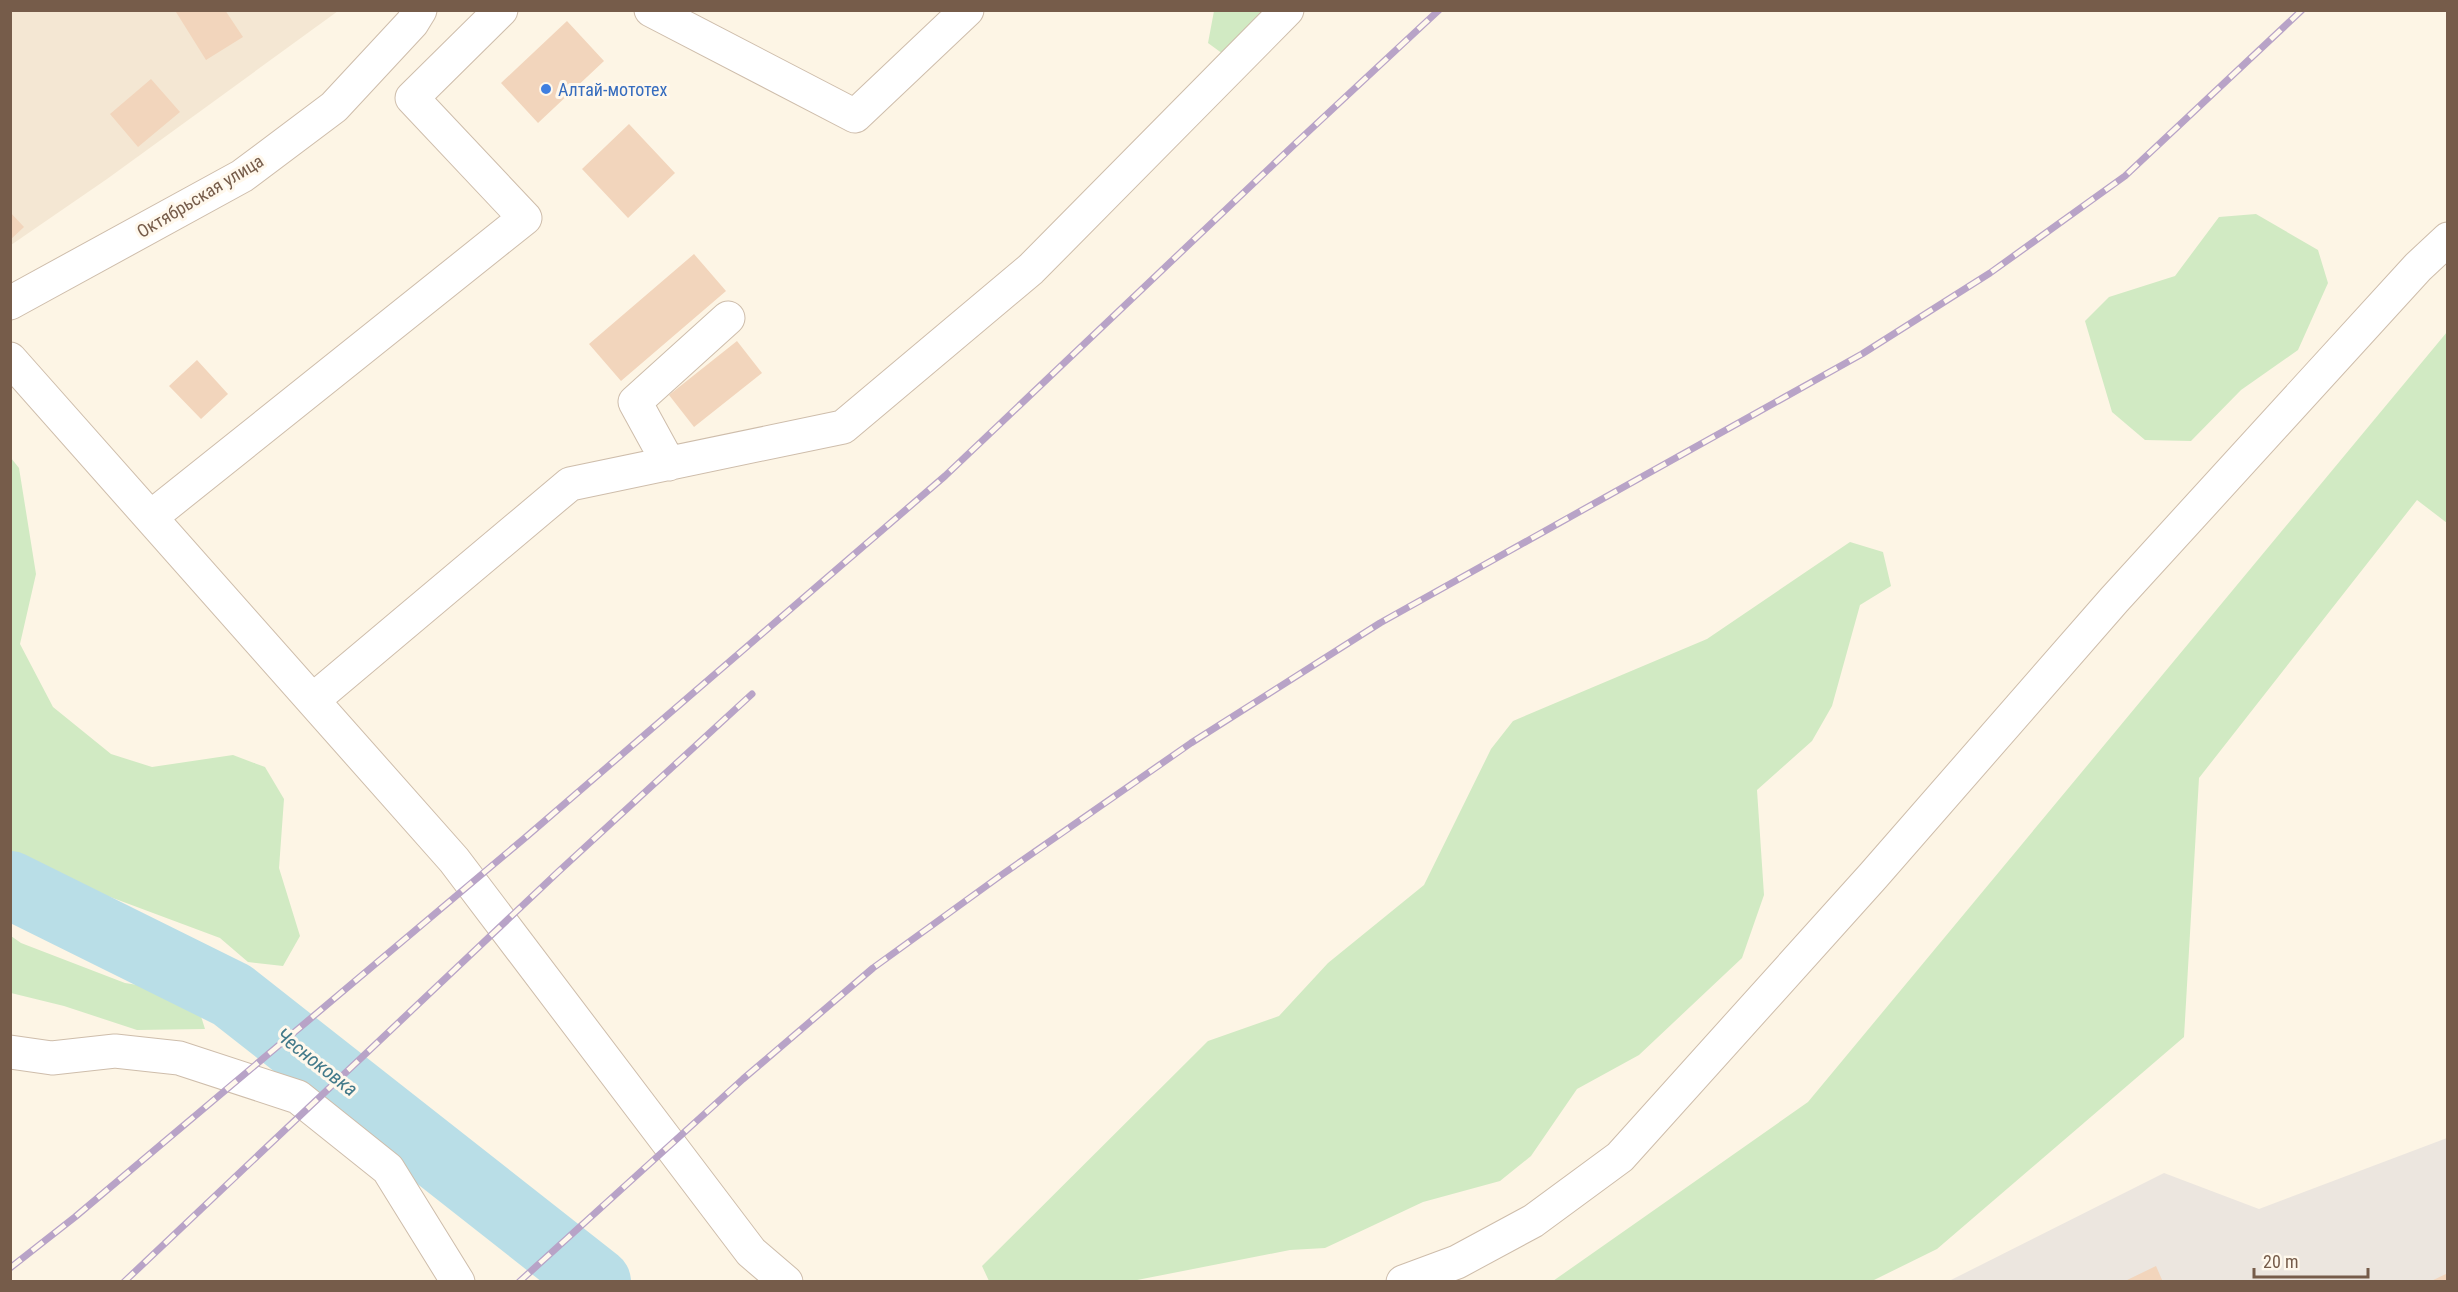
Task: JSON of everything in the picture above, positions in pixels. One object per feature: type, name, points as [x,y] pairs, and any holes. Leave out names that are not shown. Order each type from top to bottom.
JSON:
[{"type":"street","name":"Октябрьская улица","points":[[10,303],[242,176],[334,107],[412,24],[420,10]]},
{"type":"street","points":[[151,517],[525,218],[412,98],[501,10]]},
{"type":"street","points":[[651,10],[855,116],[967,10]]},
{"type":"street","points":[[313,700],[570,484],[843,427],[1031,269],[1287,10]]},
{"type":"street","points":[[1403,1281],[1457,1262],[1533,1221],[1620,1157],[1865,884],[2114,600],[2418,267],[2448,239]]},
{"type":"street","points":[[669,464],[635,402],[728,318]]},
{"type":"street","points":[[10,359],[454,860],[751,1252],[786,1281]]},
{"type":"street","points":[[10,1052],[52,1058],[116,1051],[179,1058],[298,1097],[388,1169],[458,1281]]},
{"type":"shaded area","points":[[11,11],[338,11],[107,179],[11,245]]},
{"type":"shaded area","points":[[2447,1138],[2447,1281],[1947,1282],[2164,1173],[2259,1209]]},
{"type":"green space","points":[[1214,11],[1276,11],[1234,62],[1208,43]]},
{"type":"green space","points":[[2256,214],[2318,250],[2328,283],[2298,350],[2241,390],[2191,441],[2145,440],[2112,412],[2085,321],[2109,297],[2175,276],[2219,217]]},
{"type":"green space","points":[[2447,332],[2447,523],[2417,500],[2199,778],[2184,1037],[1937,1249],[1872,1281],[1553,1281],[1808,1102]]},
{"type":"green space","points":[[11,458],[19,468],[36,574],[20,644],[53,707],[111,754],[152,767],[233,755],[265,767],[284,799],[279,868],[300,936],[283,966],[248,962],[220,938],[11,860]]},
{"type":"green space","points":[[1850,542],[1883,552],[1891,586],[1860,605],[1832,706],[1812,741],[1757,790],[1764,895],[1742,958],[1639,1055],[1577,1089],[1531,1156],[1500,1181],[1423,1202],[1325,1248],[1290,1250],[1132,1281],[989,1281],[982,1266],[1208,1041],[1279,1016],[1328,963],[1424,885],[1491,749],[1513,721],[1707,639]]},
{"type":"green space","points":[[11,936],[21,943],[125,983],[194,994],[205,1029],[137,1030],[64,1006],[11,993]]},
{"type":"building","points":[[178,10],[225,10],[243,37],[206,60],[176,12]]},
{"type":"building","points":[[567,21],[604,61],[538,123],[501,83]]},
{"type":"building","points":[[151,79],[180,112],[138,147],[110,114]]},
{"type":"building","points":[[629,124],[675,173],[628,218],[582,169]]},
{"type":"building","points":[[10,212],[24,227],[10,240]]},
{"type":"building","points":[[694,254],[726,291],[621,381],[589,344]]},
{"type":"building","points":[[737,341],[762,373],[694,427],[669,395]]},
{"type":"building","points":[[197,360],[228,394],[201,419],[169,386]]},
{"type":"building","points":[[2156,1266],[2163,1282],[2123,1282]]},
{"type":"building","points":[[2448,1273],[2448,1282],[2429,1282]]},
{"type":"waterway","name":"Чесноковка","points":[[10,885],[232,995],[597,1282]]},
{"type":"railway","points":[[10,1268],[75,1217],[526,837],[945,476],[1439,10]]},
{"type":"railway","points":[[519,1282],[743,1079],[873,968],[1000,876],[1191,743],[1380,623],[1862,354],[1990,273],[2125,176],[2302,10]]},
{"type":"railway","points":[[124,1282],[558,872],[752,694]]},
{"type":"place","name":"Алтай-мототех","points":[[546,89]]}]
